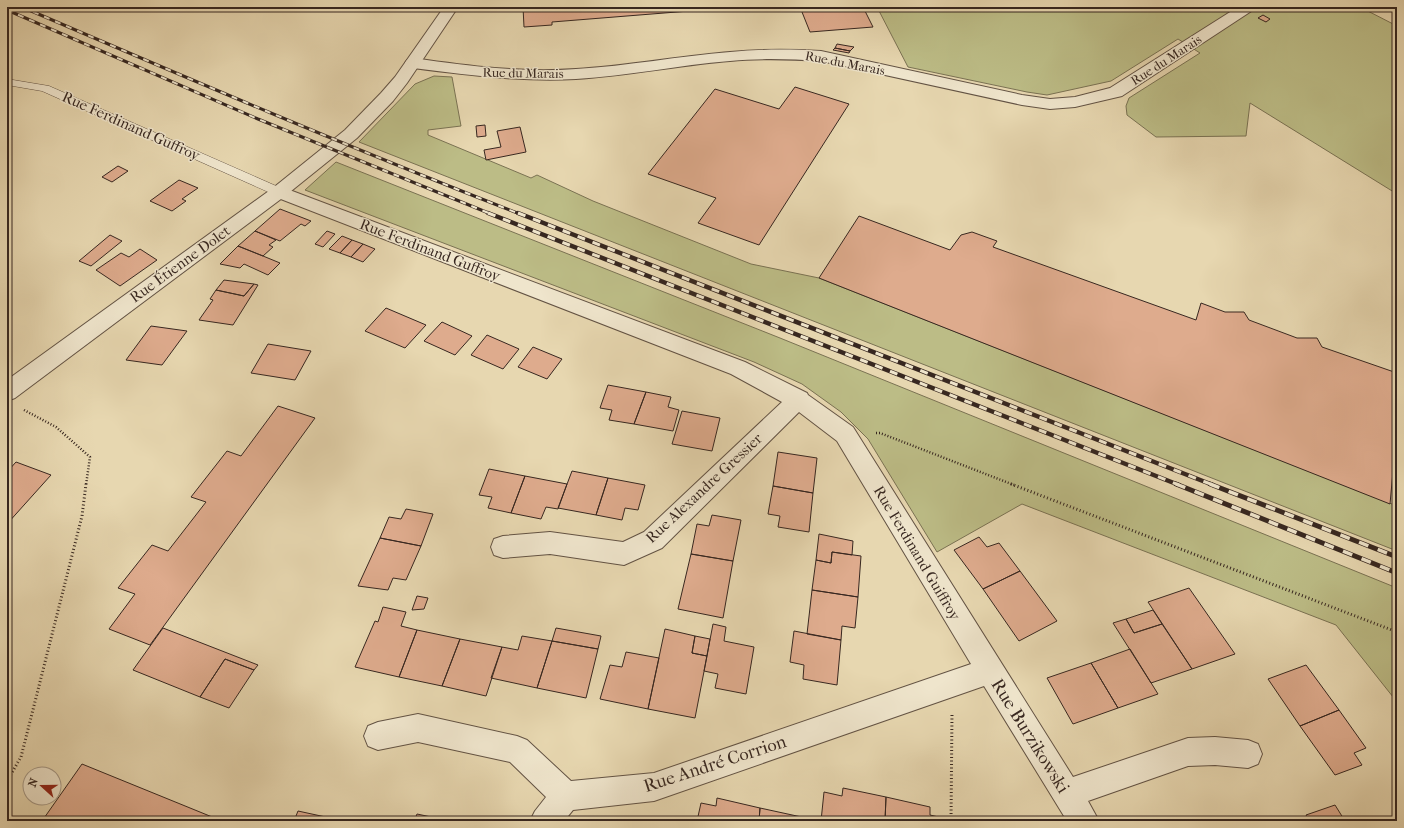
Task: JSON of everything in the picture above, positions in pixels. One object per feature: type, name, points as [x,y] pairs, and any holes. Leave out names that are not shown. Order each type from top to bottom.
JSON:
[{"type":"street","name":"Rue Étienne Dolet","points":[[7,392],[279,192],[351,134],[387,97],[414,63],[451,7]]},
{"type":"street","name":"Rue du Marais","points":[[414,63],[482,72],[518,74],[577,74],[759,54],[792,53],[820,56],[1022,100],[1050,104],[1099,97],[1116,92],[1131,84],[1248,7]]},
{"type":"street","name":"Rue Ferdinand Guffroy","points":[[279,192],[708,355],[738,368],[798,399],[824,416],[845,434]]},
{"type":"street","name":"Rue Alexandre Gressier","points":[[503,547],[550,543],[624,554],[653,540],[798,399]]},
{"type":"street","name":"Rue Ferdinand Guiffroy","points":[[845,434],[990,671]]},
{"type":"street","name":"Rue André Corrion","points":[[566,796],[654,787],[990,671]]},
{"type":"street","name":"Rue Burzikowski","points":[[990,671],[1084,821]]},
{"type":"street","points":[[378,736],[418,728],[517,750],[566,796],[545,821]]},
{"type":"street","points":[[1067,794],[1188,752],[1215,751],[1248,754]]},
{"type":"lane","name":"Rue Ferdinand Guffroy","points":[[7,82],[45,88],[279,192]]},
{"type":"path","points":[[7,781],[21,757],[41,679],[82,516],[90,457],[56,426],[21,409]]},
{"type":"path","points":[[845,434],[880,433],[1397,632]]},
{"type":"path","points":[[951,821],[952,685]]},
{"type":"green space","points":[[877,7],[1360,7],[1397,26],[1397,194],[1250,103],[1246,136],[1156,137],[1127,115],[1126,106],[1129,98],[1200,53],[1178,39],[1111,81],[1047,95],[908,67]]},
{"type":"green space","points":[[434,76],[452,77],[461,126],[428,130],[428,135],[531,178],[537,175],[593,201],[751,264],[819,278],[1397,506],[1397,551],[359,142],[415,84]]},
{"type":"green space","points":[[336,162],[780,338],[1397,588],[1397,702],[1336,625],[1022,504],[937,552],[868,439],[841,412],[802,384],[754,362],[305,190]]},
{"type":"building","points":[[523,7],[739,7],[552,22],[552,25],[524,27]]},
{"type":"building","points":[[800,7],[863,7],[873,27],[810,32]]},
{"type":"building","points":[[1263,15],[1270,19],[1266,22],[1258,18]]},
{"type":"building","points":[[837,44],[854,47],[850,51],[835,48]]},
{"type":"building","points":[[835,48],[850,51],[849,53],[833,50]]},
{"type":"building","points":[[795,87],[849,104],[759,245],[698,223],[716,198],[648,174],[715,89],[779,109]]},
{"type":"building","points":[[485,125],[486,136],[477,137],[476,126]]},
{"type":"building","points":[[520,127],[526,152],[486,160],[484,150],[501,147],[497,131]]},
{"type":"building","points":[[118,166],[128,171],[112,182],[102,177]]},
{"type":"building","points":[[179,180],[198,188],[182,199],[186,201],[172,211],[150,201]]},
{"type":"building","points":[[280,209],[311,221],[305,226],[301,224],[280,241],[255,231]]},
{"type":"building","points":[[859,216],[950,250],[961,235],[972,232],[997,241],[993,247],[1196,320],[1201,303],[1225,312],[1244,312],[1249,320],[1297,338],[1317,338],[1322,347],[1397,373],[1397,428],[1390,504],[819,278]]},
{"type":"building","points":[[255,231],[276,240],[269,245],[273,247],[263,256],[238,246]]},
{"type":"building","points":[[327,231],[335,234],[323,247],[315,244]]},
{"type":"building","points":[[110,235],[122,241],[91,266],[79,261]]},
{"type":"building","points":[[342,236],[352,240],[340,253],[329,249]]},
{"type":"building","points":[[352,240],[363,244],[351,257],[340,253]]},
{"type":"building","points":[[363,244],[375,249],[363,262],[351,257]]},
{"type":"building","points":[[238,246],[280,263],[268,275],[244,264],[240,268],[220,264]]},
{"type":"building","points":[[140,249],[157,260],[120,286],[96,270],[121,253],[129,257]]},
{"type":"building","points":[[224,280],[254,284],[244,296],[216,290]]},
{"type":"building","points":[[254,284],[258,285],[233,325],[199,320],[213,300],[210,299],[216,290],[244,296]]},
{"type":"building","points":[[386,308],[426,325],[405,348],[365,331]]},
{"type":"building","points":[[442,322],[472,336],[455,355],[424,341]]},
{"type":"building","points":[[151,326],[187,331],[162,365],[126,360]]},
{"type":"building","points":[[487,335],[519,349],[503,369],[471,355]]},
{"type":"building","points":[[268,344],[311,351],[295,380],[251,373]]},
{"type":"building","points":[[533,347],[562,359],[547,379],[518,367]]},
{"type":"building","points":[[608,385],[646,392],[634,424],[609,420],[612,410],[600,408]]},
{"type":"building","points":[[646,392],[671,397],[668,407],[679,410],[673,431],[634,424]]},
{"type":"building","points":[[278,406],[315,418],[150,645],[109,629],[135,594],[118,588],[152,545],[168,551],[206,502],[191,497],[227,451],[241,456]]},
{"type":"building","points":[[682,411],[720,418],[712,451],[672,444]]},
{"type":"building","points":[[778,452],[817,458],[813,493],[773,486]]},
{"type":"building","points":[[16,462],[51,475],[7,524],[7,472]]},
{"type":"building","points":[[489,469],[525,476],[511,513],[488,508],[492,497],[479,495]]},
{"type":"building","points":[[572,471],[608,478],[596,515],[558,508]]},
{"type":"building","points":[[525,476],[567,484],[558,509],[546,507],[541,519],[511,513]]},
{"type":"building","points":[[608,478],[645,485],[638,510],[625,508],[622,520],[596,515]]},
{"type":"building","points":[[773,486],[813,493],[809,532],[778,527],[780,516],[768,514]]},
{"type":"building","points":[[406,509],[433,514],[421,546],[380,538],[389,517],[401,519]]},
{"type":"building","points":[[712,515],[741,520],[733,561],[691,554],[697,524],[709,526]]},
{"type":"building","points":[[819,534],[853,541],[852,555],[832,552],[831,563],[816,560]]},
{"type":"building","points":[[979,537],[987,547],[999,543],[1020,571],[983,589],[954,550]]},
{"type":"building","points":[[380,538],[421,546],[406,580],[393,578],[388,590],[358,586]]},
{"type":"building","points":[[832,552],[861,556],[858,597],[812,590],[816,560],[831,563]]},
{"type":"building","points":[[691,554],[733,561],[723,618],[678,609]]},
{"type":"building","points":[[1020,571],[1057,621],[1019,641],[983,589]]},
{"type":"building","points":[[1189,588],[1235,654],[1192,669],[1148,602]]},
{"type":"building","points":[[812,590],[858,597],[855,628],[842,626],[841,640],[807,634]]},
{"type":"building","points":[[417,596],[428,598],[424,609],[412,610]]},
{"type":"building","points":[[383,607],[406,612],[401,626],[417,630],[399,677],[355,667],[375,621],[378,622]]},
{"type":"building","points":[[1153,610],[1162,624],[1134,633],[1126,619]]},
{"type":"building","points":[[1126,619],[1134,633],[1162,624],[1192,669],[1151,683],[1113,623]]},
{"type":"building","points":[[713,624],[726,627],[724,641],[754,647],[746,694],[715,688],[718,674],[704,671]]},
{"type":"building","points":[[163,628],[258,665],[254,670],[225,659],[200,697],[133,670]]},
{"type":"building","points":[[556,628],[601,636],[598,649],[552,641]]},
{"type":"building","points":[[665,629],[695,636],[692,653],[707,656],[695,718],[648,709]]},
{"type":"building","points":[[417,630],[460,639],[442,686],[399,677]]},
{"type":"building","points":[[794,631],[841,640],[837,685],[803,679],[804,665],[790,662]]},
{"type":"building","points":[[522,636],[552,641],[537,688],[491,678],[502,647],[518,650]]},
{"type":"building","points":[[695,636],[710,639],[707,656],[692,653]]},
{"type":"building","points":[[460,639],[502,647],[486,696],[442,686]]},
{"type":"building","points":[[552,641],[598,649],[586,698],[537,688]]},
{"type":"building","points":[[1130,649],[1158,694],[1118,708],[1091,663]]},
{"type":"building","points":[[626,652],[659,658],[648,709],[600,699],[610,665],[622,667]]},
{"type":"building","points":[[225,659],[254,670],[229,708],[200,697]]},
{"type":"building","points":[[1091,663],[1118,708],[1073,724],[1047,678]]},
{"type":"building","points":[[1306,665],[1339,710],[1300,726],[1268,679]]},
{"type":"building","points":[[1339,710],[1366,748],[1354,753],[1362,765],[1335,775],[1300,726]]},
{"type":"building","points":[[82,764],[222,821],[42,821],[53,806],[62,806],[62,792]]},
{"type":"building","points":[[843,788],[886,797],[885,821],[821,821],[824,792],[842,796]]},
{"type":"building","points":[[886,797],[930,807],[930,815],[947,819],[947,821],[885,821]]},
{"type":"building","points":[[717,798],[760,808],[759,821],[697,821],[701,803],[716,806]]},
{"type":"building","points":[[1335,805],[1345,821],[1309,821],[1306,815]]},
{"type":"building","points":[[760,808],[806,818],[806,821],[759,821]]},
{"type":"building","points":[[298,811],[344,821],[294,821]]},
{"type":"building","points":[[417,814],[450,821],[414,821]]},
{"type":"railway","points":[[22,7],[333,139],[520,214]]},
{"type":"railway","points":[[7,10],[258,119],[491,214]]},
{"type":"railway","points":[[488,213],[1179,485]]},
{"type":"railway","points":[[518,213],[1213,485]]},
{"type":"railway","points":[[1176,484],[1397,573]]},
{"type":"railway","points":[[1210,484],[1397,557]]}]
